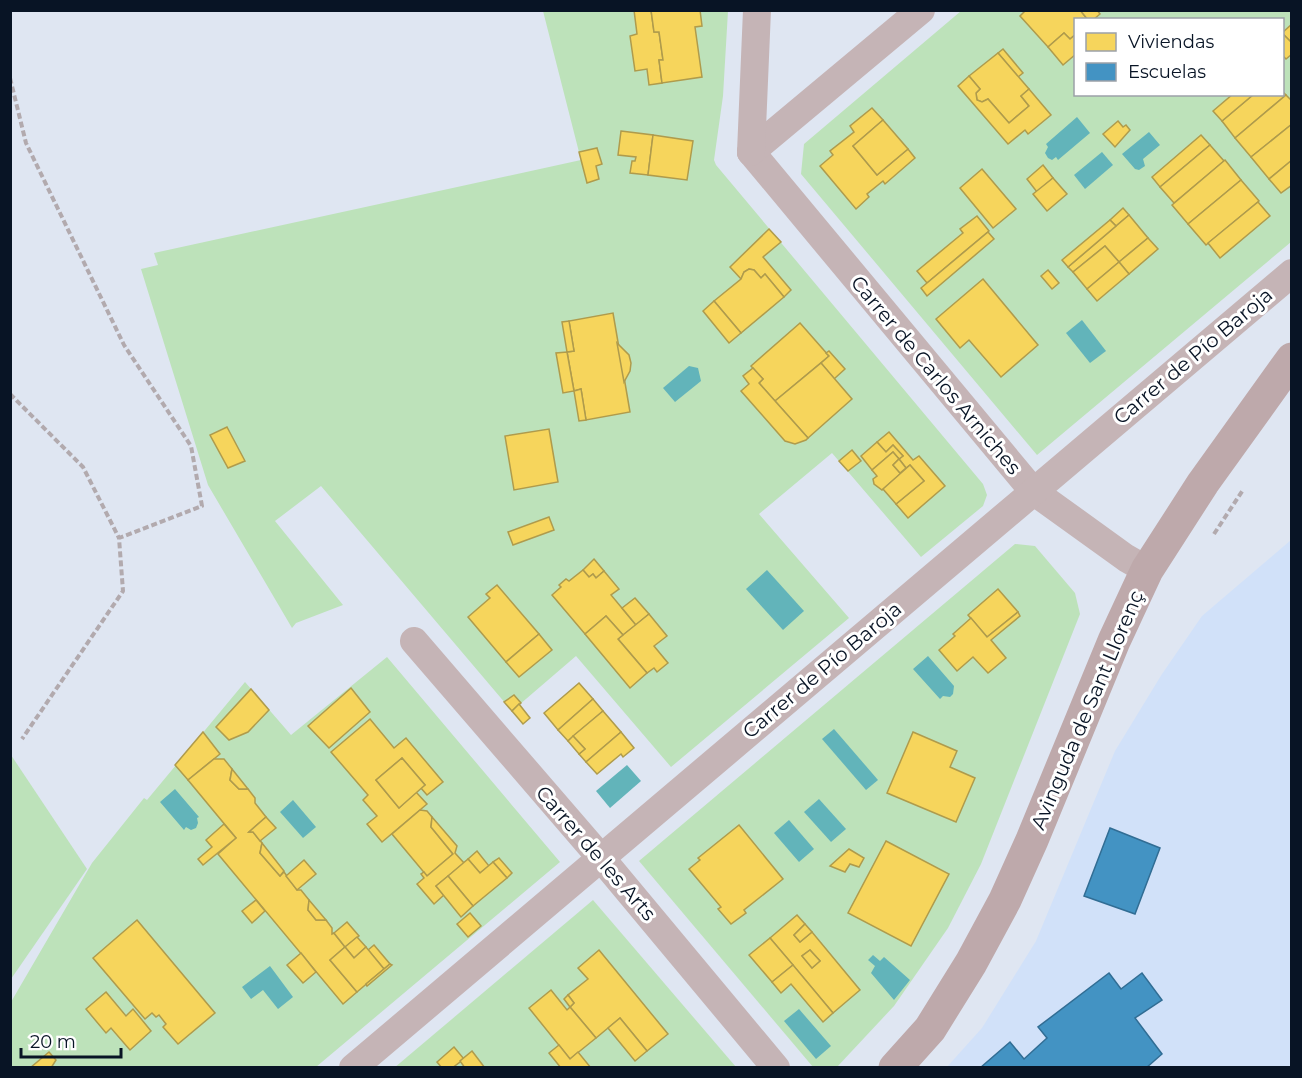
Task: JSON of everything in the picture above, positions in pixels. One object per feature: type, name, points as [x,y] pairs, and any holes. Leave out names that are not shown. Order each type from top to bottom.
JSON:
[{"type":"street","points":[[752,152],[757,10]]},
{"type":"street","points":[[752,152],[921,10]]},
{"type":"street","name":"Carrer de Carlos Arniches","points":[[752,152],[1033,491],[1126,558],[1147,570]]},
{"type":"street","name":"Carrer de Pío Baroja","points":[[353,1068],[1292,273]]},
{"type":"street","name":"Avinguda de Sant Llorenç","points":[[895,1068],[930,1029],[1005,900],[1036,831],[1114,641],[1147,570],[1203,483],[1292,359]]},
{"type":"street","name":"Carrer de les Arts","points":[[414,641],[601,858],[776,1068]]},
{"type":"path","points":[[10,78],[26,143],[123,345],[191,446],[202,506],[119,538]]},
{"type":"path","points":[[10,394],[83,467],[119,538],[123,591],[22,739]]},
{"type":"shaded area","points":[[1291,540],[1291,1067],[946,1068],[982,1028],[1036,941],[1115,751],[1162,674],[1202,616]]},
{"type":"green space","points":[[543,11],[728,11],[723,96],[714,160],[716,165],[983,484],[987,495],[983,506],[921,557],[832,453],[759,514],[849,618],[671,767],[576,656],[512,711],[321,486],[275,521],[343,605],[296,623],[292,628],[208,485],[141,269],[158,265],[154,253],[581,160]]},
{"type":"green space","points":[[961,11],[1291,11],[1291,242],[1037,455],[801,174],[804,144]]},
{"type":"green space","points":[[1015,544],[1035,546],[1075,593],[1080,614],[981,864],[948,928],[894,1006],[837,1067],[813,1067],[639,861]]},
{"type":"green space","points":[[387,657],[560,862],[316,1067],[11,1068],[11,1002],[92,863],[144,798],[147,800],[245,682],[291,735]]},
{"type":"green space","points":[[11,755],[87,869],[11,979]]},
{"type":"green space","points":[[593,900],[736,1067],[394,1068]]},
{"type":"water","points":[[1077,117],[1090,133],[1058,160],[1056,157],[1052,160],[1048,158],[1045,153],[1048,147],[1046,144]]},
{"type":"water","points":[[1149,132],[1160,145],[1143,159],[1145,166],[1139,170],[1135,169],[1122,154]]},
{"type":"water","points":[[1102,152],[1113,165],[1085,189],[1074,175]]},
{"type":"water","points":[[1082,320],[1106,351],[1090,363],[1066,333]]},
{"type":"water","points":[[689,366],[698,368],[701,381],[675,402],[663,388]]},
{"type":"water","points":[[767,570],[804,611],[783,630],[746,589]]},
{"type":"water","points":[[928,656],[954,686],[950,697],[943,696],[940,699],[913,669]]},
{"type":"water","points":[[834,729],[878,780],[866,790],[822,739]]},
{"type":"water","points":[[627,765],[641,781],[610,808],[596,791]]},
{"type":"water","points":[[175,789],[199,817],[196,828],[191,830],[186,827],[184,830],[160,802]]},
{"type":"water","points":[[819,799],[846,829],[831,842],[804,812]]},
{"type":"water","points":[[293,800],[316,827],[303,838],[280,812]]},
{"type":"water","points":[[789,820],[814,849],[799,862],[774,833]]},
{"type":"water","points":[[873,955],[880,961],[884,957],[910,980],[894,1000],[871,973],[875,966],[868,960]]},
{"type":"water","points":[[270,966],[293,997],[278,1009],[263,990],[251,999],[242,987]]},
{"type":"water","points":[[799,1009],[831,1046],[816,1059],[784,1021]]},
{"type":"building: Viviendas","points":[[634,10],[651,10],[654,32],[659,32],[663,60],[659,60],[662,83],[649,85],[647,69],[635,71],[630,36],[637,34]]},
{"type":"building: Viviendas","points":[[651,10],[700,10],[702,26],[695,27],[702,77],[662,83],[659,60],[663,60],[659,32],[654,32]]},
{"type":"building: Viviendas","points":[[1026,10],[1080,10],[1086,18],[1074,18],[1074,36],[1070,39],[1064,33],[1048,47],[1020,16]]},
{"type":"building: Viviendas","points":[[1080,10],[1097,10],[1100,14],[1095,18],[1086,18]]},
{"type":"building: Viviendas","points":[[1292,24],[1292,43],[1284,35],[1284,31]]},
{"type":"building: Viviendas","points":[[1064,33],[1070,39],[1074,36],[1074,56],[1063,65],[1048,47]]},
{"type":"building: Viviendas","points":[[1284,35],[1292,43],[1292,54],[1286,59],[1284,57]]},
{"type":"building: Viviendas","points":[[1003,49],[1023,73],[1018,77],[998,53]]},
{"type":"building: Viviendas","points":[[998,53],[1029,89],[1021,96],[1029,106],[1009,123],[988,99],[982,102],[977,100],[976,93],[980,89],[969,76]]},
{"type":"building: Viviendas","points":[[969,76],[980,89],[976,93],[977,100],[982,102],[988,99],[1009,123],[1029,106],[1021,96],[1029,89],[1051,115],[1028,134],[1025,130],[1008,144],[958,86]]},
{"type":"building: Viviendas","points":[[1284,93],[1286,95],[1235,138],[1222,121],[1252,96],[1284,96]]},
{"type":"building: Viviendas","points":[[1286,95],[1292,101],[1292,124],[1251,157],[1235,138]]},
{"type":"building: Viviendas","points":[[1231,96],[1252,96],[1222,121],[1213,111]]},
{"type":"building: Viviendas","points":[[872,108],[883,120],[853,146],[877,175],[908,149],[915,158],[885,184],[883,181],[867,194],[869,197],[856,209],[820,166],[833,155],[830,151],[854,132],[850,126]]},
{"type":"building: Viviendas","points":[[883,120],[908,149],[877,175],[853,146]]},
{"type":"building: Viviendas","points":[[1118,121],[1130,130],[1115,147],[1103,134]]},
{"type":"building: Viviendas","points":[[1292,124],[1292,160],[1269,179],[1251,157]]},
{"type":"building: Viviendas","points":[[621,131],[653,135],[648,175],[630,173],[632,161],[635,161],[636,157],[618,155]]},
{"type":"building: Viviendas","points":[[653,135],[693,141],[687,180],[648,175]]},
{"type":"building: Viviendas","points":[[1201,135],[1210,145],[1160,187],[1152,177]]},
{"type":"building: Viviendas","points":[[1210,145],[1224,161],[1174,203],[1160,187]]},
{"type":"building: Viviendas","points":[[597,148],[602,164],[596,166],[599,179],[587,183],[579,152]]},
{"type":"building: Viviendas","points":[[1225,160],[1241,180],[1188,224],[1172,205]]},
{"type":"building: Viviendas","points":[[1292,160],[1292,185],[1281,193],[1269,179]]},
{"type":"building: Viviendas","points":[[1043,165],[1053,178],[1037,192],[1027,179]]},
{"type":"building: Viviendas","points":[[982,169],[1016,209],[993,228],[960,188]]},
{"type":"building: Viviendas","points":[[1053,178],[1067,194],[1047,211],[1033,194]]},
{"type":"building: Viviendas","points":[[1241,180],[1259,201],[1206,245],[1188,224]]},
{"type":"building: Viviendas","points":[[1258,202],[1270,216],[1220,258],[1208,243]]},
{"type":"building: Viviendas","points":[[1123,208],[1129,215],[1116,226],[1110,220]]},
{"type":"building: Viviendas","points":[[1129,215],[1148,238],[1119,262],[1105,246],[1073,272],[1068,267]]},
{"type":"building: Viviendas","points":[[977,216],[989,231],[927,283],[917,271],[963,233],[960,229]]},
{"type":"building: Viviendas","points":[[1110,220],[1116,226],[1068,267],[1062,260]]},
{"type":"building: Viviendas","points":[[769,229],[781,242],[763,257],[791,290],[784,297],[765,274],[761,278],[754,270],[749,269],[744,272],[741,279],[730,267]]},
{"type":"building: Viviendas","points":[[988,232],[994,239],[927,296],[921,288]]},
{"type":"building: Viviendas","points":[[1148,238],[1158,249],[1129,274],[1119,262]]},
{"type":"building: Viviendas","points":[[1105,246],[1119,262],[1087,289],[1073,272]]},
{"type":"building: Viviendas","points":[[1119,262],[1129,274],[1097,301],[1087,289]]},
{"type":"building: Viviendas","points":[[749,269],[754,270],[761,278],[765,274],[784,297],[741,333],[714,301],[741,279],[744,272]]},
{"type":"building: Viviendas","points":[[1048,270],[1059,283],[1052,289],[1041,276]]},
{"type":"building: Viviendas","points":[[983,279],[1038,345],[1001,377],[969,340],[960,348],[936,319]]},
{"type":"building: Viviendas","points":[[714,301],[741,333],[729,343],[703,311]]},
{"type":"building: Viviendas","points":[[613,313],[630,412],[586,420],[581,389],[574,391],[567,352],[574,351],[569,321]]},
{"type":"building: Viviendas","points":[[569,321],[574,351],[567,352],[562,322]]},
{"type":"building: Viviendas","points":[[800,323],[829,356],[775,401],[759,383],[763,379],[751,366]]},
{"type":"building: Viviendas","points":[[617,343],[629,355],[631,363],[630,371],[624,382]]},
{"type":"building: Viviendas","points":[[829,351],[845,369],[834,379],[821,363],[829,356],[826,353]]},
{"type":"building: Viviendas","points":[[567,352],[574,391],[563,393],[556,353]]},
{"type":"building: Viviendas","points":[[821,363],[852,399],[808,438],[775,401]]},
{"type":"building: Viviendas","points":[[753,368],[763,379],[759,383],[808,438],[806,440],[795,444],[785,441],[741,391],[749,384],[743,376]]},
{"type":"building: Viviendas","points":[[581,389],[586,420],[579,421],[574,391]]},
{"type":"building: Viviendas","points":[[227,427],[245,461],[228,468],[210,435]]},
{"type":"building: Viviendas","points":[[549,429],[558,482],[514,490],[505,436]]},
{"type":"building: Viviendas","points":[[889,432],[913,460],[919,456],[945,486],[908,518],[896,504],[924,481],[910,465],[906,468],[899,459],[903,456],[893,445],[886,452],[877,442]]},
{"type":"building: Viviendas","points":[[877,442],[886,452],[893,445],[903,456],[899,459],[893,452],[872,470],[861,456]]},
{"type":"building: Viviendas","points":[[852,450],[861,461],[848,471],[839,461]]},
{"type":"building: Viviendas","points":[[893,452],[899,459],[893,465],[900,473],[907,468],[882,490],[874,484],[873,479],[877,476],[872,470]]},
{"type":"building: Viviendas","points":[[899,459],[906,468],[900,473],[893,465]]},
{"type":"building: Viviendas","points":[[910,465],[924,481],[896,504],[883,489]]},
{"type":"building: Viviendas","points":[[549,517],[554,530],[513,545],[508,532]]},
{"type":"building: Viviendas","points":[[594,559],[604,571],[596,578],[593,574],[589,577],[583,570]]},
{"type":"building: Viviendas","points":[[583,570],[589,577],[593,574],[596,578],[604,571],[619,589],[611,595],[636,625],[623,635],[606,616],[585,634],[552,595],[566,579],[569,581]]},
{"type":"building: Viviendas","points":[[497,585],[539,634],[506,662],[468,617],[490,598],[486,594]]},
{"type":"building: Viviendas","points":[[998,589],[1018,612],[987,637],[968,615]]},
{"type":"building: Viviendas","points":[[635,598],[649,614],[636,625],[622,608]]},
{"type":"building: Viviendas","points":[[1018,612],[1020,616],[991,640],[1006,658],[988,673],[973,657],[957,671],[939,650],[971,618],[987,637]]},
{"type":"building: Viviendas","points":[[649,614],[667,636],[654,646],[668,663],[657,672],[654,668],[647,673],[618,639]]},
{"type":"building: Viviendas","points":[[606,616],[623,635],[618,639],[647,673],[630,688],[585,634]]},
{"type":"building: Viviendas","points":[[539,634],[552,650],[519,677],[506,662]]},
{"type":"building: Viviendas","points":[[579,683],[593,699],[558,730],[544,713]]},
{"type":"building: Viviendas","points":[[351,688],[370,712],[329,748],[308,726]]},
{"type":"building: Viviendas","points":[[251,689],[269,710],[248,732],[229,740],[216,727]]},
{"type":"building: Viviendas","points":[[514,695],[521,703],[512,711],[504,702]]},
{"type":"building: Viviendas","points":[[593,699],[603,711],[568,741],[558,730]]},
{"type":"building: Viviendas","points":[[519,704],[530,718],[523,724],[512,711]]},
{"type":"building: Viviendas","points":[[603,711],[621,732],[586,762],[579,754],[585,749],[573,736]]},
{"type":"building: Viviendas","points":[[370,719],[394,748],[406,738],[443,782],[427,795],[421,788],[425,785],[402,758],[376,780],[399,808],[416,792],[427,804],[382,842],[367,824],[377,816],[363,800],[368,795],[331,752]]},
{"type":"building: Viviendas","points":[[203,732],[220,754],[188,780],[175,765]]},
{"type":"building: Viviendas","points":[[621,732],[634,748],[623,757],[621,754],[597,774],[586,762]]},
{"type":"building: Viviendas","points":[[913,732],[957,751],[950,767],[975,778],[956,822],[887,793]]},
{"type":"building: Viviendas","points":[[573,736],[585,749],[579,754],[568,741]]},
{"type":"building: Viviendas","points":[[402,758],[425,785],[399,808],[376,780]]},
{"type":"building: Viviendas","points":[[214,759],[224,759],[232,769],[230,780],[239,789],[248,789],[266,817],[249,832],[253,832],[262,843],[260,853],[280,876],[284,872],[297,890],[301,890],[309,900],[308,910],[316,920],[326,920],[332,928],[332,934],[334,933],[345,947],[330,960],[357,992],[343,1004],[218,854],[236,838],[188,780]]},
{"type":"building: Viviendas","points":[[232,769],[248,789],[239,789],[230,780]]},
{"type":"building: Viviendas","points":[[420,810],[427,811],[432,817],[431,827],[453,854],[427,876],[392,834]]},
{"type":"building: Viviendas","points":[[266,817],[276,828],[260,841],[253,832],[249,832]]},
{"type":"building: Viviendas","points":[[432,817],[457,846],[455,853],[464,863],[436,886],[444,895],[434,904],[417,884],[424,878],[421,874],[424,872],[427,876],[453,854],[431,827]]},
{"type":"building: Viviendas","points":[[224,824],[236,838],[203,865],[198,859],[212,847],[206,840]]},
{"type":"building: Viviendas","points":[[739,825],[783,879],[744,910],[746,913],[731,924],[718,909],[721,907],[689,869],[700,860],[698,858]]},
{"type":"building: Viviendas","points":[[886,841],[949,874],[911,946],[848,913]]},
{"type":"building: Viviendas","points":[[262,843],[284,871],[280,876],[260,853]]},
{"type":"building: Viviendas","points":[[849,849],[864,858],[859,867],[850,864],[845,872],[830,866]]},
{"type":"building: Viviendas","points":[[477,851],[489,866],[480,873],[468,859]]},
{"type":"building: Viviendas","points":[[499,858],[512,873],[507,878],[493,862]]},
{"type":"building: Viviendas","points":[[468,859],[480,873],[493,862],[507,878],[473,906],[448,876]]},
{"type":"building: Viviendas","points":[[304,860],[316,874],[297,890],[286,876]]},
{"type":"building: Viviendas","points":[[448,876],[473,906],[461,917],[436,886]]},
{"type":"building: Viviendas","points":[[256,900],[265,911],[252,923],[242,911]]},
{"type":"building: Viviendas","points":[[309,900],[326,920],[316,920],[308,910]]},
{"type":"building: Viviendas","points":[[470,913],[481,926],[468,937],[457,924]]},
{"type":"building: Viviendas","points":[[797,915],[805,924],[794,935],[800,942],[812,932],[860,990],[833,1013],[770,938]],"holes":[[[810,950],[820,961],[812,968],[802,956]]]},
{"type":"building: Viviendas","points":[[137,920],[215,1013],[178,1044],[163,1027],[166,1024],[159,1015],[156,1017],[152,1013],[145,1019],[93,958]]},
{"type":"building: Viviendas","points":[[347,922],[359,936],[345,947],[334,933]]},
{"type":"building: Viviendas","points":[[805,924],[812,932],[800,942],[794,935]]},
{"type":"building: Viviendas","points":[[357,937],[366,947],[354,958],[345,947]]},
{"type":"building: Viviendas","points":[[770,938],[793,965],[772,982],[749,955]]},
{"type":"building: Viviendas","points":[[374,945],[390,964],[384,969],[368,950]]},
{"type":"building: Viviendas","points":[[345,947],[354,958],[366,947],[384,969],[357,992],[330,960]]},
{"type":"building: Viviendas","points":[[599,950],[668,1034],[647,1051],[620,1018],[596,1038],[570,1007],[574,1003],[568,995],[588,979],[578,968]]},
{"type":"building: Viviendas","points":[[810,950],[820,961],[812,968],[802,956]]},
{"type":"building: Viviendas","points":[[301,953],[316,972],[303,983],[287,965]]},
{"type":"building: Viviendas","points":[[390,964],[392,965],[367,986],[366,984]]},
{"type":"building: Viviendas","points":[[793,965],[833,1013],[823,1022],[791,984],[781,993],[772,982]]},
{"type":"building: Viviendas","points":[[551,990],[567,1010],[570,1007],[596,1038],[570,1059],[529,1008]]},
{"type":"building: Viviendas","points":[[106,992],[126,1016],[133,1009],[151,1031],[130,1050],[111,1028],[106,1033],[86,1009]]},
{"type":"building: Viviendas","points":[[568,995],[574,1003],[570,1007],[564,999]]},
{"type":"building: Viviendas","points":[[620,1018],[647,1051],[635,1061],[608,1028]]},
{"type":"building: Viviendas","points":[[559,1045],[570,1059],[578,1052],[591,1068],[561,1068],[549,1053]]},
{"type":"building: Viviendas","points":[[454,1047],[464,1059],[452,1068],[442,1068],[437,1062]]},
{"type":"building: Viviendas","points":[[472,1051],[485,1068],[465,1068],[460,1061]]},
{"type":"building: Viviendas","points":[[49,1052],[56,1060],[51,1068],[30,1068]]},
{"type":"building: Escuelas","points":[[1110,828],[1160,848],[1135,914],[1084,896]]},
{"type":"building: Escuelas","points":[[1109,973],[1121,989],[1142,973],[1162,1000],[1135,1018],[1162,1054],[1146,1068],[980,1068],[1010,1042],[1024,1059],[1047,1038],[1038,1027]]}]
